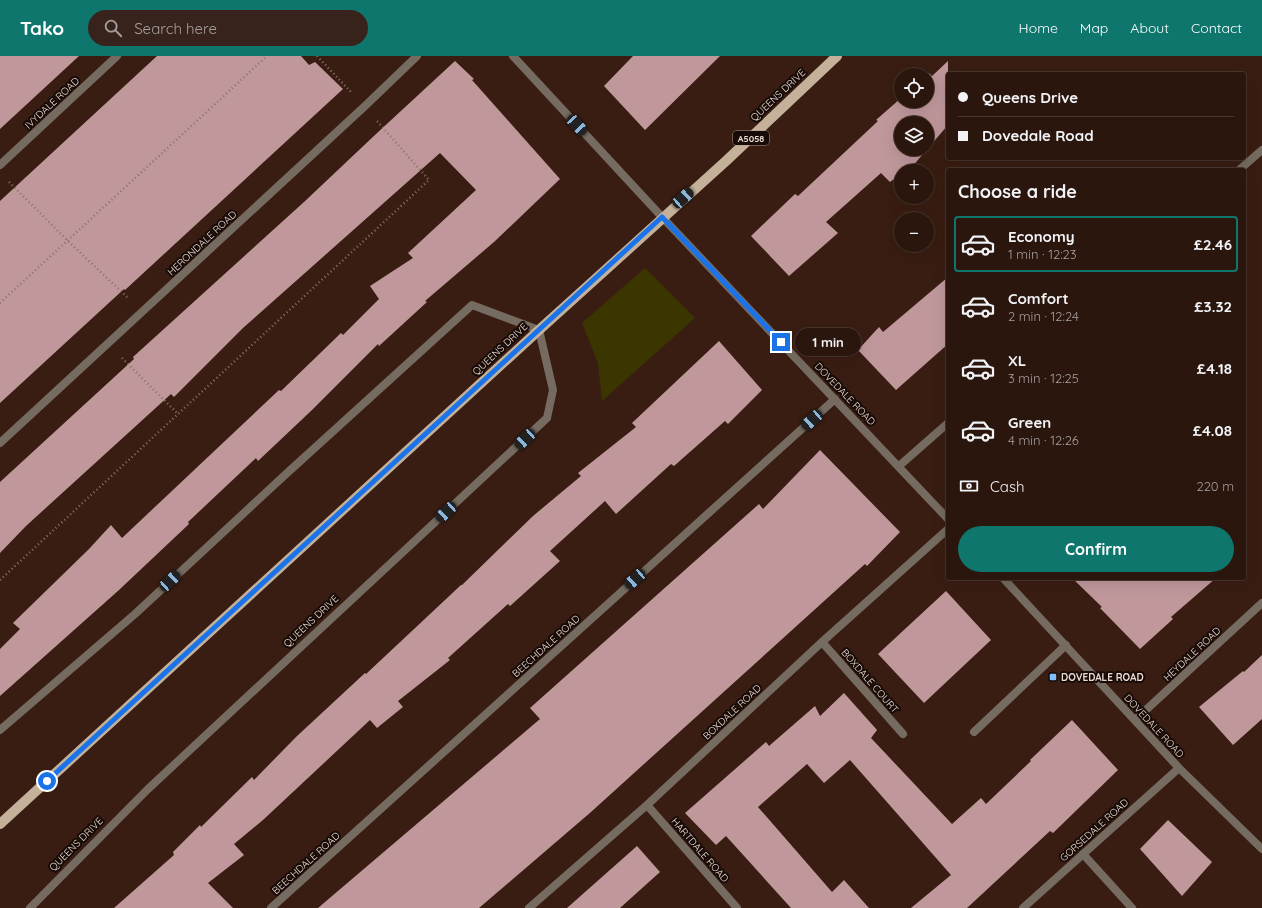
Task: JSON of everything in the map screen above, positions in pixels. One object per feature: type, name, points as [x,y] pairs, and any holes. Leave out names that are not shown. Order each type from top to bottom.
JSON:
[{"type":"main road","name":"QUEENS DRIVE","points":[[0,824],[662,217],[726,161],[837,56]]},
{"type":"street","name":"IVYDALE ROAD","points":[[0,165],[117,56]]},
{"type":"street","name":"HERONDALE ROAD","points":[[0,443],[365,106],[417,56]]},
{"type":"street","name":"DOVEDALE ROAD","points":[[513,56],[662,217],[946,517]]},
{"type":"street","points":[[1241,168],[1262,150]]},
{"type":"street","name":"QUEENS DRIVE","points":[[0,730],[136,614],[286,474],[472,305],[539,330],[553,390],[548,418],[148,789],[30,908]]},
{"type":"street","name":"BEECHDALE ROAD","points":[[271,908],[835,399]]},
{"type":"street","points":[[899,466],[946,426]]},
{"type":"street","name":"BOXDALE ROAD","points":[[528,908],[647,805],[822,642],[946,530]]},
{"type":"street","name":"DOVEDALE ROAD","points":[[1005,580],[1179,768],[1262,849]]},
{"type":"street","name":"HEYDALE ROAD","points":[[1135,720],[1262,603]]},
{"type":"street","name":"BOXDALE COURT","points":[[822,642],[903,734]]},
{"type":"street","points":[[974,732],[1066,646]]},
{"type":"street","name":"GORSEDALE ROAD","points":[[1023,908],[1179,768]]},
{"type":"street","name":"HARTDALE ROAD","points":[[647,805],[737,908]]},
{"type":"street","points":[[1083,854],[1132,908]]},
{"type":"path","points":[[0,303],[267,56]]},
{"type":"path","points":[[0,580],[429,180],[365,106],[317,56]]},
{"type":"path","points":[[6,179],[142,312]]},
{"type":"path","points":[[108,344],[178,414]]},
{"type":"shaded area","points":[[645,268],[695,318],[602,401],[598,363],[582,323]]},
{"type":"building","points":[[0,56],[79,56],[0,129]]},
{"type":"building","points":[[157,56],[301,56],[309,65],[315,62],[343,89],[0,403],[0,201]]},
{"type":"building","points":[[633,56],[720,56],[645,130],[604,86]]},
{"type":"building","points":[[455,61],[474,79],[472,80],[560,179],[494,242],[425,301],[427,302],[379,346],[378,344],[312,410],[258,461],[256,458],[119,590],[0,696],[0,649],[20,629],[13,623],[89,549],[111,525],[122,538],[279,390],[281,391],[341,333],[343,335],[379,299],[370,286],[413,258],[408,253],[476,190],[440,153],[243,328],[174,397],[171,394],[26,526],[0,553],[0,482],[134,359],[133,357],[304,202]]},
{"type":"building","points":[[948,61],[948,72],[946,72],[946,127],[934,141],[934,116],[894,116],[894,156],[921,156],[914,164],[894,164],[894,179],[890,182],[881,173],[826,222],[838,233],[789,276],[751,236],[795,194],[798,196],[878,121],[876,120],[894,104],[894,108],[934,108],[934,74]]},
{"type":"building","points":[[946,279],[946,346],[896,390],[858,350],[879,327],[883,332]]},
{"type":"building","points":[[719,341],[762,390],[728,424],[725,421],[674,466],[671,464],[616,514],[605,501],[550,551],[560,561],[510,606],[508,604],[448,658],[450,660],[398,701],[403,707],[377,728],[370,720],[263,820],[234,844],[244,855],[208,883],[233,908],[114,908],[174,855],[173,852],[200,825],[201,827],[252,777],[254,780],[296,737],[462,585],[533,516],[581,476],[578,473],[636,427],[632,423]]},
{"type":"building","points":[[820,450],[900,532],[867,566],[865,564],[591,812],[479,908],[318,908],[540,719],[530,708],[759,504],[763,509]]},
{"type":"building","points":[[1074,580],[1214,580],[1171,617],[1173,619],[1140,649],[1100,608],[1102,607]]},
{"type":"building","points":[[946,591],[991,640],[924,703],[878,654]]},
{"type":"building","points":[[1262,655],[1262,719],[1233,745],[1199,707],[1243,671],[1244,672]]},
{"type":"building","points":[[844,693],[877,730],[871,738],[952,824],[981,798],[986,804],[1072,720],[1118,770],[1053,833],[1050,831],[967,908],[911,908],[951,875],[850,760],[824,783],[807,764],[758,807],[832,892],[844,880],[869,908],[791,908],[726,836],[716,845],[685,813],[766,742],[769,746],[815,706],[820,716]]},
{"type":"building","points":[[1168,820],[1212,862],[1182,896],[1140,849]]},
{"type":"building","points":[[637,846],[660,872],[620,908],[567,908]]},
{"type":"place","name":"DOVEDALE ROAD","points":[[1053,677]]},
{"type":"route","points":[[47,781],[662,217],[781,342]]}]
